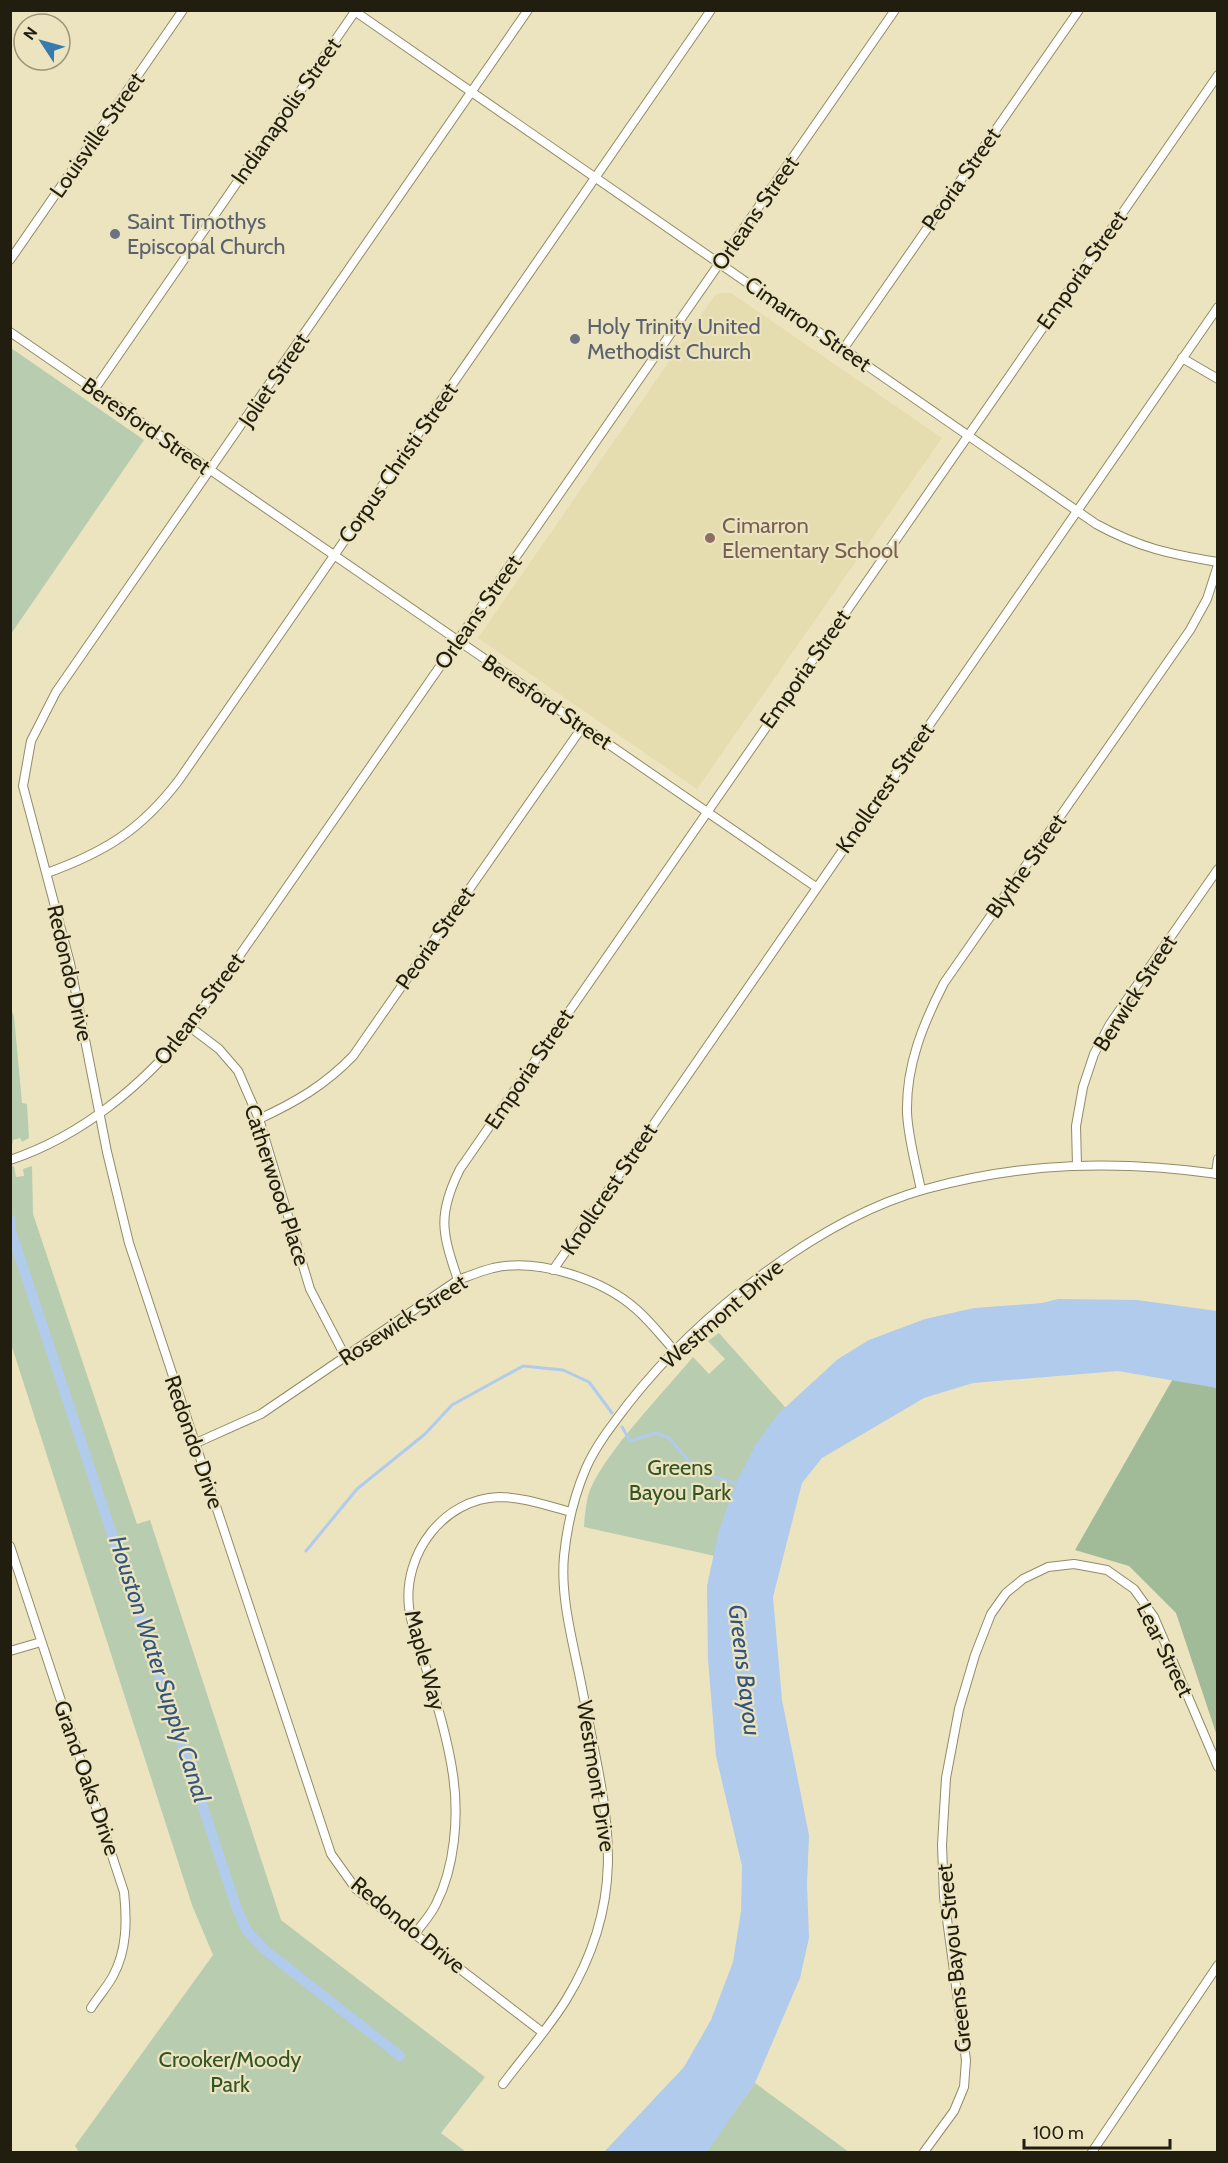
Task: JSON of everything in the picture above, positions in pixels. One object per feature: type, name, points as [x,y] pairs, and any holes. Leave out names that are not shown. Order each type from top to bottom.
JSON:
[{"type":"street","name":"Louisville Street","points":[[10,260],[183,10]]},
{"type":"street","name":"Joliet Street","points":[[28,753],[38,724],[56,692],[528,10]]},
{"type":"street","name":"Corpus Christi Street","points":[[46,873],[88,858],[126,835],[157,809],[711,10]]},
{"type":"street","name":"Orleans Street","points":[[13,1159],[63,1136],[99,1113],[164,1060],[190,1027],[896,10]]},
{"type":"street","name":"Peoria Street","points":[[844,348],[1079,10]]},
{"type":"street","name":"Cimarron Street","points":[[355,11],[1078,511],[1125,540],[1147,548],[1218,564]]},
{"type":"street","name":"Indianapolis Street","points":[[94,390],[355,11]]},
{"type":"street","name":"Emporia Street","points":[[458,1280],[445,1242],[443,1218],[450,1189],[460,1169],[1218,75]]},
{"type":"street","name":"Knollcrest Street","points":[[553,1270],[1218,307]]},
{"type":"street","name":"Beresford Street","points":[[10,332],[816,887]]},
{"type":"street","points":[[1182,358],[1218,379]]},
{"type":"street","name":"Blythe Street","points":[[921,1190],[907,1112],[912,1061],[922,1028],[944,983],[1190,630],[1207,599],[1218,564]]},
{"type":"street","name":"Peoria Street","points":[[259,1119],[300,1101],[330,1080],[353,1056],[583,726]]},
{"type":"street","name":"Redondo Drive","points":[[28,753],[23,786],[70,963],[118,1202],[136,1266],[331,1854],[356,1889],[542,2032]]},
{"type":"street","name":"Berwick Street","points":[[1077,1165],[1076,1126],[1083,1087],[1094,1054],[1110,1024],[1218,869]]},
{"type":"street","name":"Catherwood Place","points":[[190,1027],[219,1049],[238,1071],[259,1119],[310,1289],[345,1356]]},
{"type":"street","points":[[1217,1174],[1218,1159]]},
{"type":"street","name":"Westmont Drive","points":[[503,2084],[565,2001],[588,1958],[602,1915],[610,1872],[609,1833],[566,1599],[564,1560],[570,1512],[587,1466],[609,1428],[674,1350],[769,1269],[854,1218],[921,1190],[970,1178],[1077,1165],[1129,1164],[1217,1174]]},
{"type":"street","name":"Rosewick Street","points":[[195,1443],[261,1414],[458,1280],[494,1268],[553,1270],[575,1275],[608,1289],[637,1309],[674,1350]]},
{"type":"street","name":"Maple Way","points":[[416,1934],[436,1905],[450,1869],[454,1820],[453,1775],[441,1722],[409,1608],[410,1573],[424,1539],[441,1521],[468,1505],[498,1497],[532,1502],[570,1512]]},
{"type":"street","name":"Grand Oaks Drive","points":[[10,1546],[124,1892],[127,1924],[122,1951],[113,1976],[91,2008]]},
{"type":"street","name":"Lear Street","points":[[991,1614],[1006,1593],[1023,1579],[1048,1568],[1074,1564],[1107,1570],[1134,1589],[1154,1617],[1218,1767]]},
{"type":"street","name":"Greens Bayou Street","points":[[924,2152],[954,2110],[964,2087],[966,2060],[945,1909],[942,1845],[946,1778],[959,1709],[975,1655],[991,1614]]},
{"type":"street","points":[[10,1651],[41,1642]]},
{"type":"street","points":[[1092,2152],[1218,1965]]},
{"type":"shaded area","name":"Cimarron Elementary School","points":[[731,293],[942,438],[697,789],[478,638],[715,295]]},
{"type":"green space","points":[[11,348],[144,440],[11,634]]},
{"type":"green space","points":[[10,1006],[14,1016],[22,1103],[27,1104],[29,1138],[22,1142],[20,1138],[13,1140],[11,1152]]},
{"type":"green space","name":"Crooker/Moody Park","points":[[14,1166],[16,1177],[24,1176],[23,1169],[32,1166],[33,1214],[137,1524],[150,1520],[281,1920],[485,2077],[441,2133],[466,2152],[79,2152],[75,2146],[213,1955],[192,1905],[11,1344],[10,1167]]},
{"type":"green space","name":"Greens Bayou Park","points":[[719,1333],[793,1416],[724,1558],[584,1527],[590,1490],[598,1474],[637,1422],[693,1357],[709,1374],[725,1359],[708,1341]]},
{"type":"green space","points":[[1174,1377],[1217,1388],[1217,1736],[1176,1613],[1129,1566],[1075,1550]]},
{"type":"green space","points":[[755,2083],[849,2152],[706,2152]]},
{"type":"water","name":"Greens Bayou","points":[[1058,1299],[1137,1300],[1217,1311],[1217,1388],[1118,1371],[973,1383],[924,1398],[822,1458],[802,1483],[773,1597],[782,1700],[809,1835],[807,1884],[809,1938],[800,1978],[755,2083],[707,2152],[604,2152],[684,2067],[711,2020],[733,1962],[741,1911],[742,1866],[716,1756],[708,1659],[707,1586],[719,1530],[736,1483],[756,1444],[778,1414],[838,1359],[869,1340],[925,1319],[974,1308],[1042,1303]]},
{"type":"waterway","name":"Houston Water Supply Canal","points":[[10,1219],[11,1231],[237,1909],[247,1931],[265,1950],[400,2056]]},
{"type":"waterway","points":[[306,1551],[357,1489],[425,1434],[452,1405],[523,1366],[563,1370],[589,1382],[612,1413]]},
{"type":"waterway","points":[[622,1427],[630,1441],[656,1433],[669,1438],[692,1465],[715,1477],[738,1484]]},
{"type":"place","name":"Saint Timothys Episcopal Church","points":[[115,234]]},
{"type":"place","name":"Holy Trinity United Methodist Church","points":[[575,339]]},
{"type":"place","name":"Cimarron Elementary School","points":[[710,538]]}]
